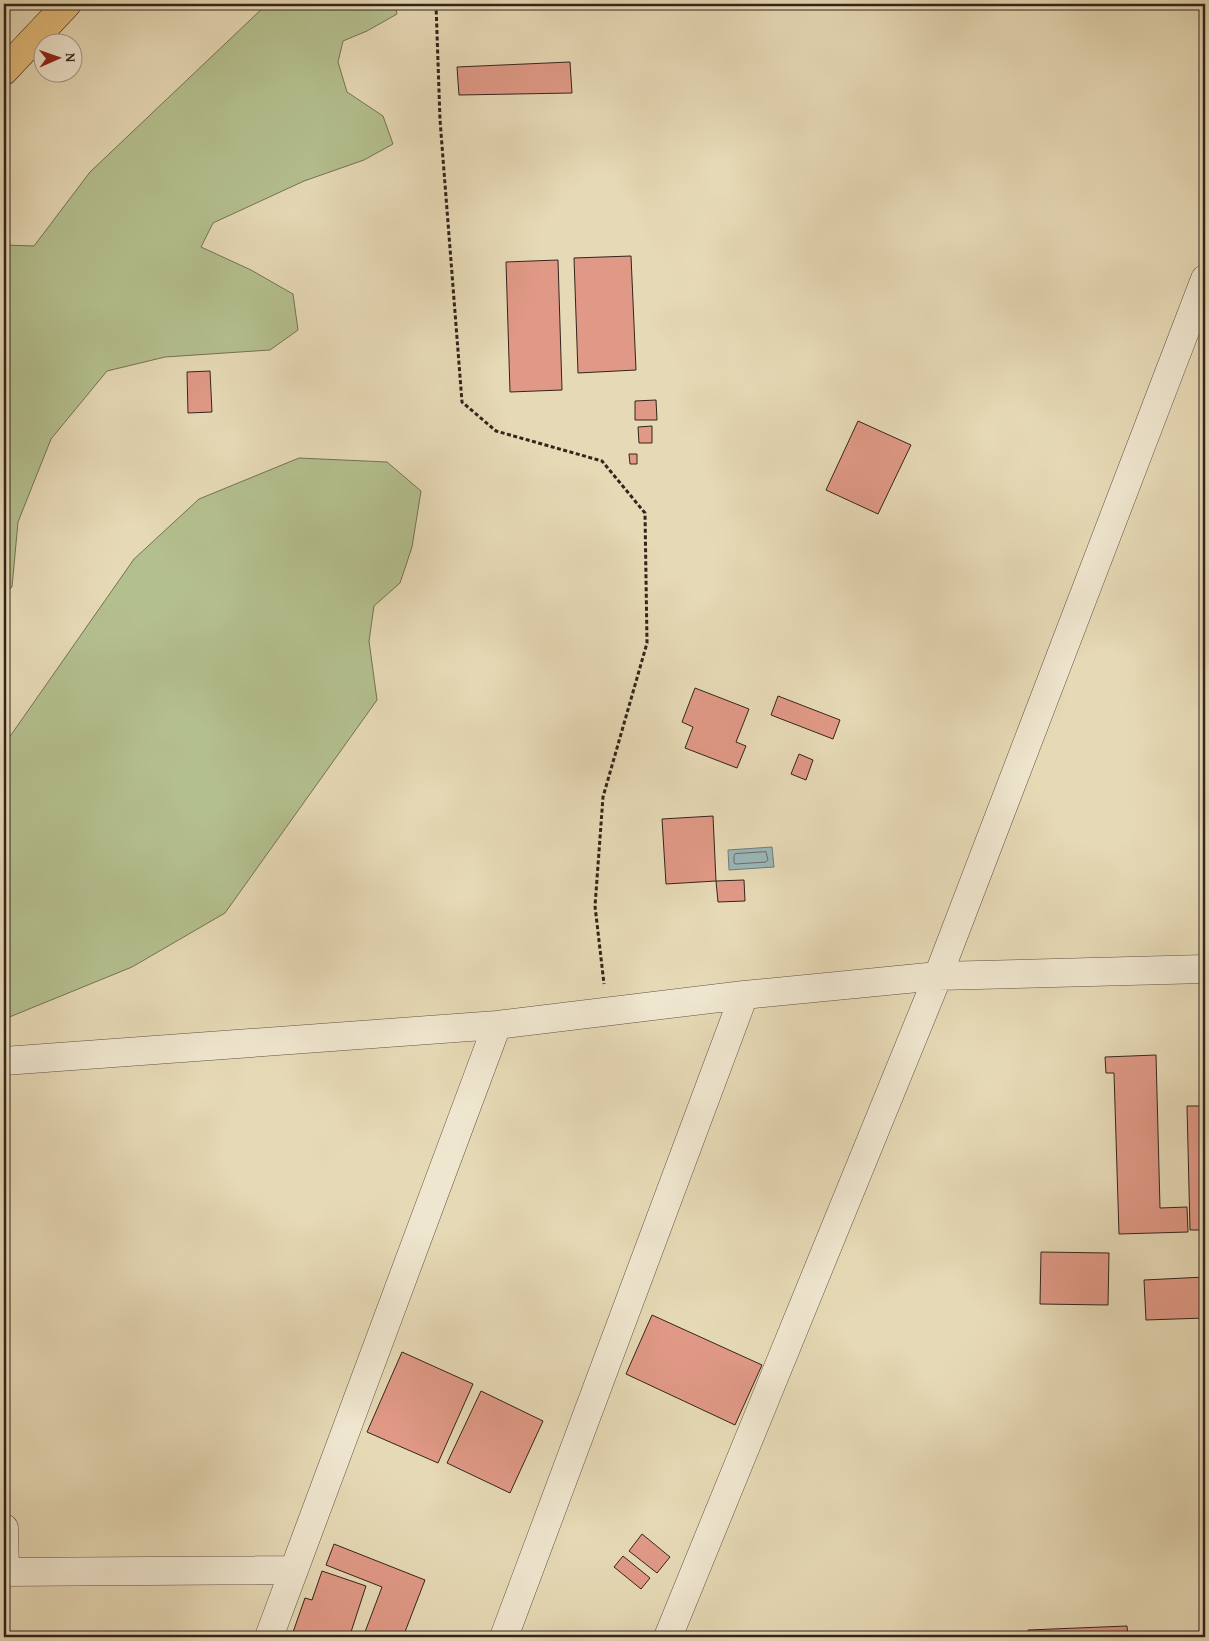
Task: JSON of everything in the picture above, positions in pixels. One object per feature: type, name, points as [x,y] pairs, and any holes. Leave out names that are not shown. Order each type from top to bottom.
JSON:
[{"type":"main road","points":[[4,71],[67,4]]},
{"type":"street","points":[[668,1637],[938,976],[1205,279]]},
{"type":"street","points":[[4,1061],[497,1025],[744,995],[938,976],[1205,969]]},
{"type":"street","points":[[504,1637],[744,995]]},
{"type":"street","points":[[269,1637],[497,1025]]},
{"type":"street","points":[[4,1528],[4,1572],[294,1570]]},
{"type":"path","points":[[436,4],[440,120],[462,402],[496,431],[602,461],[645,513],[647,643],[603,797],[595,906],[607,1012]]},
{"type":"green space","points":[[267,4],[395,4],[397,14],[367,31],[343,41],[338,62],[347,92],[383,116],[393,144],[364,160],[304,181],[213,223],[201,247],[251,270],[293,294],[298,330],[270,350],[165,357],[107,371],[51,439],[18,522],[12,587],[4,594],[4,245],[34,246],[90,172]]},
{"type":"green space","points":[[299,458],[387,462],[421,491],[412,547],[400,583],[374,606],[369,641],[377,700],[225,913],[132,967],[7,1018],[4,1014],[4,745],[134,559],[199,499]]},
{"type":"water","points":[[772,847],[774,867],[729,870],[728,850]]},
{"type":"building","points":[[570,62],[572,93],[459,95],[457,67]]},
{"type":"building","points":[[631,256],[636,370],[578,373],[574,258]]},
{"type":"building","points":[[558,260],[562,390],[510,392],[506,262]]},
{"type":"building","points":[[210,371],[212,412],[188,413],[187,372]]},
{"type":"building","points":[[656,400],[657,420],[635,420],[635,401]]},
{"type":"building","points":[[858,421],[911,445],[878,514],[826,490]]},
{"type":"building","points":[[652,426],[652,443],[639,443],[638,427]]},
{"type":"building","points":[[629,454],[637,454],[637,464],[630,464]]},
{"type":"building","points":[[695,688],[749,709],[736,742],[746,746],[737,768],[685,748],[693,727],[682,722]]},
{"type":"building","points":[[778,696],[840,720],[833,739],[771,715]]},
{"type":"building","points":[[799,754],[813,760],[806,780],[791,774]]},
{"type":"building","points":[[713,816],[716,881],[666,884],[662,819]]},
{"type":"building","points":[[744,880],[745,901],[718,902],[716,881]]},
{"type":"building","points":[[1156,1055],[1160,1208],[1187,1207],[1188,1232],[1119,1234],[1114,1073],[1106,1073],[1105,1057]]},
{"type":"building","points":[[1187,1106],[1205,1106],[1205,1230],[1190,1230]]},
{"type":"building","points":[[1041,1252],[1109,1253],[1108,1305],[1040,1304]]},
{"type":"building","points":[[1205,1277],[1205,1318],[1146,1320],[1144,1280]]},
{"type":"building","points":[[652,1315],[762,1365],[735,1425],[626,1374]]},
{"type":"building","points":[[402,1352],[473,1384],[438,1463],[367,1432]]},
{"type":"building","points":[[481,1391],[543,1421],[510,1493],[447,1463]]},
{"type":"building","points":[[642,1534],[670,1557],[657,1573],[629,1551]]},
{"type":"building","points":[[334,1544],[425,1580],[403,1637],[378,1637],[365,1632],[382,1587],[326,1565]]},
{"type":"building","points":[[623,1556],[650,1578],[641,1589],[614,1567]]},
{"type":"building","points":[[322,1571],[366,1586],[351,1632],[367,1637],[298,1637],[292,1635],[305,1598],[312,1600]]},
{"type":"building","points":[[1127,1626],[1128,1637],[1028,1637],[1028,1630]]},
{"type":"building","points":[[1140,1634],[1181,1634],[1182,1637],[1140,1637]]}]
